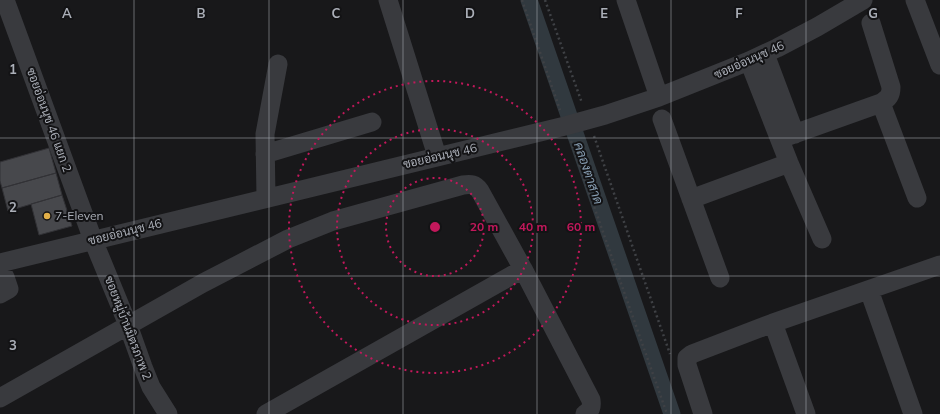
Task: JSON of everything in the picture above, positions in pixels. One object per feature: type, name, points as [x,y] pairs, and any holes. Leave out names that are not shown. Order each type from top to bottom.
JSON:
[{"type":"street","name":"ซอยอ่อนนุช 46 แยก 2","points":[[5,0],[93,240]]},
{"type":"street","points":[[388,0],[437,156]]},
{"type":"street","points":[[626,0],[659,97]]},
{"type":"street","name":"ซอยอ่อนนุช 46","points":[[0,263],[597,117],[659,97],[757,58],[817,27],[863,0]]},
{"type":"street","points":[[915,0],[940,65]]},
{"type":"street","points":[[787,136],[881,103],[888,98],[891,93],[891,87],[871,23]]},
{"type":"street","points":[[757,58],[787,136],[789,163],[822,239]]},
{"type":"street","points":[[266,198],[265,134],[278,64]]},
{"type":"street","points":[[881,103],[917,198]]},
{"type":"street","points":[[662,119],[720,278]]},
{"type":"street","points":[[265,154],[372,122]]},
{"type":"street","points":[[691,199],[789,163]]},
{"type":"street","points":[[0,398],[203,283],[288,239],[333,221],[471,184],[477,186],[523,269],[591,400],[591,410],[585,414]]},
{"type":"street","name":"ซอยหมู่บ้านมิตรภาพ 2","points":[[93,240],[128,325],[151,387],[168,414]]},
{"type":"street","points":[[704,414],[687,365],[687,358],[692,354],[774,323],[940,266]]},
{"type":"street","points":[[266,414],[523,269]]},
{"type":"street","points":[[0,278],[5,277],[9,289],[0,294]]},
{"type":"street","points":[[868,290],[913,414]]},
{"type":"street","points":[[774,323],[806,414]]},
{"type":"path","points":[[522,0],[563,126],[667,414]]},
{"type":"path","points":[[546,0],[597,117],[670,355]]},
{"type":"building","points":[[49,148],[56,173],[2,188],[0,181],[0,162]]},
{"type":"building","points":[[56,173],[62,195],[8,211],[2,188]]},
{"type":"building","points":[[62,195],[72,226],[39,235],[31,204]]},
{"type":"waterway","name":"คลองตาสาด","points":[[529,0],[672,414]]},
{"type":"place","name":"7-Eleven","points":[[47,216]]}]
